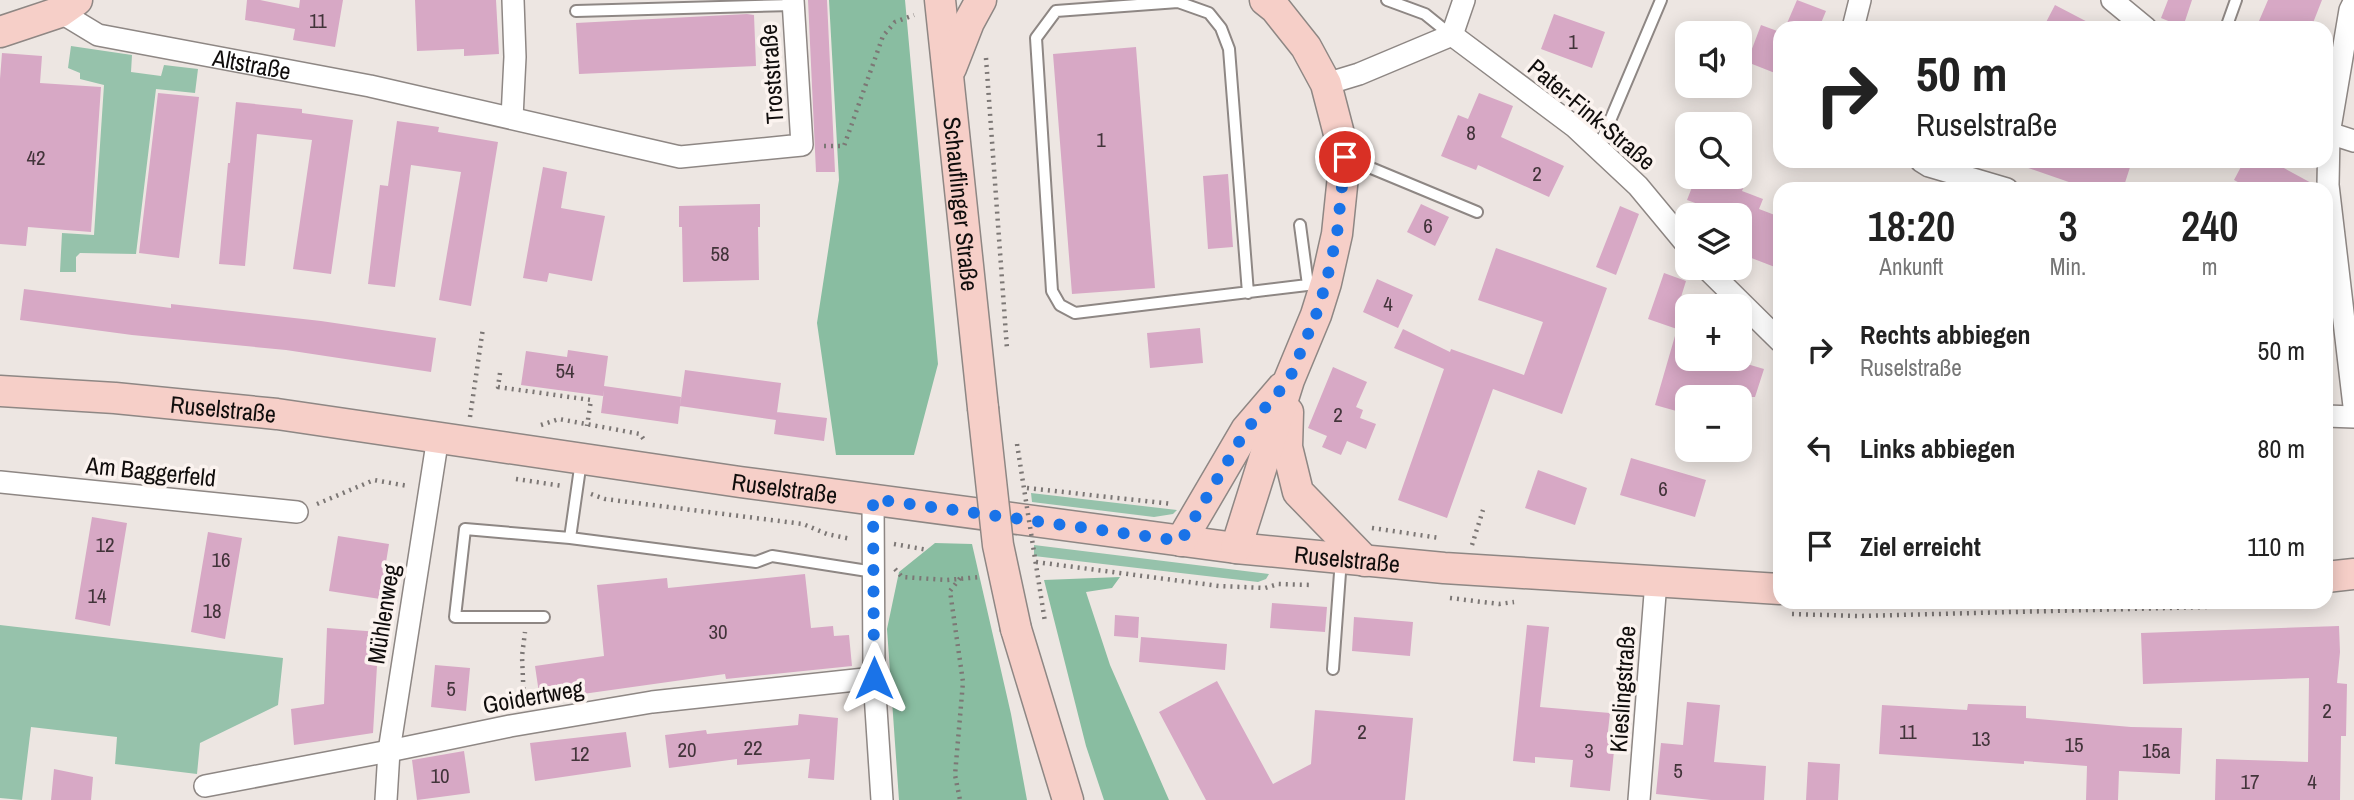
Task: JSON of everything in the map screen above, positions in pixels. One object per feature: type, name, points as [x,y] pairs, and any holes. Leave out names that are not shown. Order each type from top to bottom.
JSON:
[{"type":"main road","name":"Schauflinger Straße","points":[[940,0],[998,545],[1016,629],[1068,800]]},
{"type":"main road","points":[[949,75],[969,22],[981,0]]},
{"type":"main road","points":[[1236,548],[1289,380],[1316,315],[1317,284],[1337,234],[1345,157],[1326,84],[1306,47],[1275,8],[1265,0]]},
{"type":"main road","name":"Altstraße","points":[[0,32],[69,6]]},
{"type":"main road","points":[[1181,541],[1246,430],[1289,380]]},
{"type":"main road","points":[[1289,380],[1287,447],[1298,492],[1353,560]]},
{"type":"main road","name":"Ruselstraße","points":[[0,391],[115,398],[276,414],[1236,548],[1353,560],[1466,551],[1773,600]]},
{"type":"main road","points":[[2333,576],[2354,574]]},
{"type":"street","points":[[512,118],[515,57],[513,0]]},
{"type":"street","points":[[1326,84],[1359,74],[1452,36],[1464,0]]},
{"type":"street","points":[[1855,21],[1860,0]]},
{"type":"street","points":[[2112,0],[2138,21]]},
{"type":"street","name":"Troststraße","points":[[793,2],[802,145]]},
{"type":"street","points":[[2333,101],[2350,10],[2354,2]]},
{"type":"street","name":"Altstraße","points":[[69,6],[98,35],[370,86],[680,157],[802,145]]},
{"type":"street","name":"Pater-Fink-Straße","points":[[1452,36],[1575,127],[1638,186],[1675,231]]},
{"type":"street","points":[[2333,135],[2354,141]]},
{"type":"street","points":[[1936,168],[1983,182]]},
{"type":"street","points":[[2333,228],[2354,406]]},
{"type":"street","points":[[1718,280],[1773,334]]},
{"type":"street","points":[[2333,416],[2354,417]]},
{"type":"street","name":"Mühlenweg","points":[[386,800],[389,751],[438,437]]},
{"type":"street","name":"Am Baggerfeld","points":[[0,482],[298,512]]},
{"type":"street","points":[[873,499],[874,678],[882,800]]},
{"type":"street","name":"Kieslingstraße","points":[[1639,800],[1656,581]]},
{"type":"street","name":"Goidertweg","points":[[205,786],[510,726],[652,702],[874,678]]},
{"type":"lane","points":[[1387,0],[1424,14],[1452,36]]},
{"type":"lane","points":[[1598,149],[1661,0]]},
{"type":"lane","points":[[2228,21],[2236,0]]},
{"type":"lane","points":[[576,11],[793,2]]},
{"type":"lane","points":[[1248,293],[1229,49],[1221,28],[1209,13],[1178,2],[1056,11],[1036,38],[1052,291],[1060,305],[1075,313],[1248,293],[1317,284],[1300,225]]},
{"type":"lane","points":[[1345,157],[1477,212]]},
{"type":"lane","points":[[570,538],[581,458]]},
{"type":"lane","points":[[544,617],[455,617],[466,529],[570,538],[756,562],[772,556],[874,572]]},
{"type":"lane","points":[[1333,669],[1353,560]]},
{"type":"path","points":[[802,145],[844,146],[883,36],[895,22],[914,16]]},
{"type":"path","points":[[990,48],[986,59],[1007,351]]},
{"type":"path","points":[[469,424],[483,328]]},
{"type":"path","points":[[500,373],[498,387],[591,400],[581,458]]},
{"type":"path","points":[[1015,433],[1045,622]]},
{"type":"path","points":[[332,498],[374,480],[406,486]]},
{"type":"path","points":[[1027,488],[1173,504]]},
{"type":"path","points":[[577,489],[605,499],[803,524],[827,534],[852,539]]},
{"type":"path","points":[[1466,551],[1483,510]]},
{"type":"path","points":[[1361,526],[1448,539]]},
{"type":"path","points":[[873,543],[902,578],[960,579],[988,576]]},
{"type":"path","points":[[900,545],[928,550]]},
{"type":"path","points":[[960,579],[950,591],[963,682],[955,775],[960,800]]},
{"type":"path","points":[[1820,609],[1859,617],[2140,609]]},
{"type":"path","points":[[523,690],[522,656],[526,617]]},
{"type":"green space","points":[[829,0],[905,0],[938,364],[914,455],[836,455],[817,323],[839,180]]},
{"type":"green space","points":[[71,46],[132,55],[131,72],[161,76],[164,65],[198,69],[195,93],[156,89],[136,254],[80,253],[76,257],[76,272],[60,272],[62,233],[94,235],[104,85],[80,79],[80,73],[68,68]]},
{"type":"green space","points":[[1031,493],[1177,510],[1173,514],[1154,517],[1032,502]]},
{"type":"green space","points":[[935,543],[972,544],[1011,714],[1027,800],[899,800],[887,629],[899,572]]},
{"type":"green space","points":[[1034,545],[1269,574],[1266,579],[1258,582],[1034,556]]},
{"type":"green space","points":[[1120,577],[1112,588],[1086,592],[1110,665],[1169,800],[1104,800],[1086,746],[1044,580]]},
{"type":"green space","points":[[0,625],[283,658],[278,705],[200,743],[197,774],[115,764],[117,737],[31,727],[22,800],[0,798]]},
{"type":"building","points":[[247,0],[299,8],[300,0],[343,0],[335,47],[293,40],[295,29],[245,20]]},
{"type":"building","points":[[415,0],[496,0],[499,54],[464,56],[464,49],[417,51]]},
{"type":"building","points":[[808,0],[827,0],[835,172],[816,172]]},
{"type":"building","points":[[1797,0],[1826,11],[1822,21],[1788,21]]},
{"type":"building","points":[[2168,0],[2192,0],[2185,21],[2161,18]]},
{"type":"building","points":[[2268,0],[2322,0],[2314,21],[2259,21]]},
{"type":"building","points":[[2055,5],[2086,21],[2047,21]]},
{"type":"building","points":[[1554,14],[1605,32],[1592,68],[1541,49]]},
{"type":"building","points":[[754,15],[756,66],[579,74],[576,23]]},
{"type":"building","points":[[1761,25],[1773,29],[1773,72],[1752,64],[1752,49]]},
{"type":"building","points":[[1136,47],[1155,288],[1072,294],[1053,54]]},
{"type":"building","points":[[2,53],[42,56],[40,83],[101,87],[91,232],[28,227],[26,246],[0,244]]},
{"type":"building","points":[[158,93],[199,97],[179,258],[139,253]]},
{"type":"building","points":[[1479,93],[1513,106],[1501,137],[1564,166],[1549,197],[1478,165],[1476,170],[1441,156],[1458,115],[1468,119]]},
{"type":"building","points":[[236,102],[302,109],[302,113],[353,120],[331,274],[293,269],[312,140],[257,134],[245,266],[219,264]]},
{"type":"building","points":[[397,121],[439,127],[438,132],[498,142],[471,306],[439,300],[461,172],[411,165],[395,287],[368,284],[380,185],[388,186]]},
{"type":"building","points":[[543,167],[567,172],[561,208],[605,216],[592,281],[549,273],[547,282],[523,278]]},
{"type":"building","points":[[2029,168],[2130,168],[2125,182],[2069,182]]},
{"type":"building","points":[[2240,168],[2284,168],[2310,182],[2238,182],[2234,180]]},
{"type":"building","points":[[1228,174],[1233,247],[1208,249],[1203,176]]},
{"type":"building","points":[[1691,189],[1743,189],[1742,191],[1763,199],[1759,209],[1773,214],[1773,266],[1752,258],[1752,203],[1695,203],[1687,200]]},
{"type":"building","points":[[760,204],[759,280],[683,282],[679,206]]},
{"type":"building","points":[[1421,204],[1449,217],[1435,246],[1407,232]]},
{"type":"building","points":[[1620,206],[1639,214],[1616,275],[1596,267]]},
{"type":"building","points":[[1496,248],[1607,288],[1562,414],[1493,389],[1447,518],[1398,500],[1444,369],[1394,348],[1403,329],[1450,352],[1451,349],[1524,375],[1543,322],[1478,300]]},
{"type":"building","points":[[1664,273],[1675,277],[1675,280],[1686,281],[1682,294],[1675,294],[1675,328],[1648,319]]},
{"type":"building","points":[[1377,279],[1413,295],[1398,328],[1363,312]]},
{"type":"building","points":[[24,289],[171,308],[171,304],[321,321],[436,338],[431,372],[286,350],[132,335],[20,320]]},
{"type":"building","points":[[1200,328],[1203,363],[1150,368],[1147,333]]},
{"type":"building","points":[[1675,336],[1675,371],[1752,371],[1752,365],[1764,369],[1755,397],[1752,397],[1752,385],[1675,385],[1675,411],[1655,405]]},
{"type":"building","points":[[568,350],[608,356],[604,386],[681,397],[678,424],[601,413],[604,390],[603,396],[521,385],[526,351],[567,357]]},
{"type":"building","points":[[1333,367],[1367,382],[1356,407],[1363,410],[1360,418],[1376,424],[1366,449],[1347,441],[1341,455],[1322,447],[1327,436],[1308,428]]},
{"type":"building","points":[[685,370],[781,383],[776,420],[680,406]]},
{"type":"building","points":[[777,412],[827,418],[824,441],[774,434]]},
{"type":"building","points":[[1631,458],[1706,480],[1695,517],[1620,495]]},
{"type":"building","points":[[1538,470],[1587,488],[1575,525],[1525,508]]},
{"type":"building","points":[[92,517],[127,523],[110,626],[75,619]]},
{"type":"building","points":[[208,532],[242,538],[225,639],[191,632]]},
{"type":"building","points":[[338,536],[389,544],[380,599],[329,591]]},
{"type":"building","points":[[805,574],[811,628],[833,626],[834,636],[849,635],[852,666],[726,679],[725,674],[540,700],[535,666],[604,656],[597,585],[667,578],[668,588]]},
{"type":"building","points":[[1272,603],[1327,607],[1325,632],[1270,628]]},
{"type":"building","points":[[1115,615],[1139,617],[1138,638],[1114,636]]},
{"type":"building","points":[[1354,617],[1413,622],[1410,656],[1352,651]]},
{"type":"building","points":[[1527,625],[1549,627],[1540,707],[1610,713],[1607,740],[1615,741],[1610,791],[1570,787],[1573,760],[1535,757],[1535,763],[1513,761]]},
{"type":"building","points":[[2339,626],[2337,683],[2347,684],[2346,736],[2341,736],[2340,800],[2215,800],[2216,759],[2308,762],[2309,678],[2143,684],[2141,633]]},
{"type":"building","points":[[327,628],[379,632],[373,733],[294,745],[291,709],[324,704]]},
{"type":"building","points":[[1141,637],[1227,644],[1225,670],[1139,662]]},
{"type":"building","points":[[435,665],[470,668],[466,711],[431,707]]},
{"type":"building","points":[[1217,681],[1273,784],[1311,764],[1315,710],[1413,718],[1405,800],[1206,800],[1159,712]]},
{"type":"building","points":[[1687,702],[1720,705],[1714,762],[1766,766],[1764,800],[1711,800],[1656,794],[1661,743],[1683,745]]},
{"type":"building","points":[[1968,704],[2026,706],[2026,718],[2131,727],[2182,728],[2180,774],[2119,771],[2118,800],[2086,800],[2087,766],[1879,754],[1882,705],[1967,710]]},
{"type":"building","points":[[799,714],[838,718],[834,780],[808,778],[810,759],[737,765],[737,759],[669,768],[665,735],[706,730],[707,734],[798,725]]},
{"type":"building","points":[[626,732],[631,767],[535,781],[530,743]]},
{"type":"building","points":[[464,751],[470,793],[417,800],[412,760]]},
{"type":"building","points":[[1808,762],[1840,764],[1838,800],[1806,800]]},
{"type":"building","points":[[54,769],[93,777],[91,800],[51,800]]},
{"type":"route","points":[[874,678],[873,499],[1181,541],[1246,430],[1289,380],[1326,283],[1337,234],[1345,157]]}]
